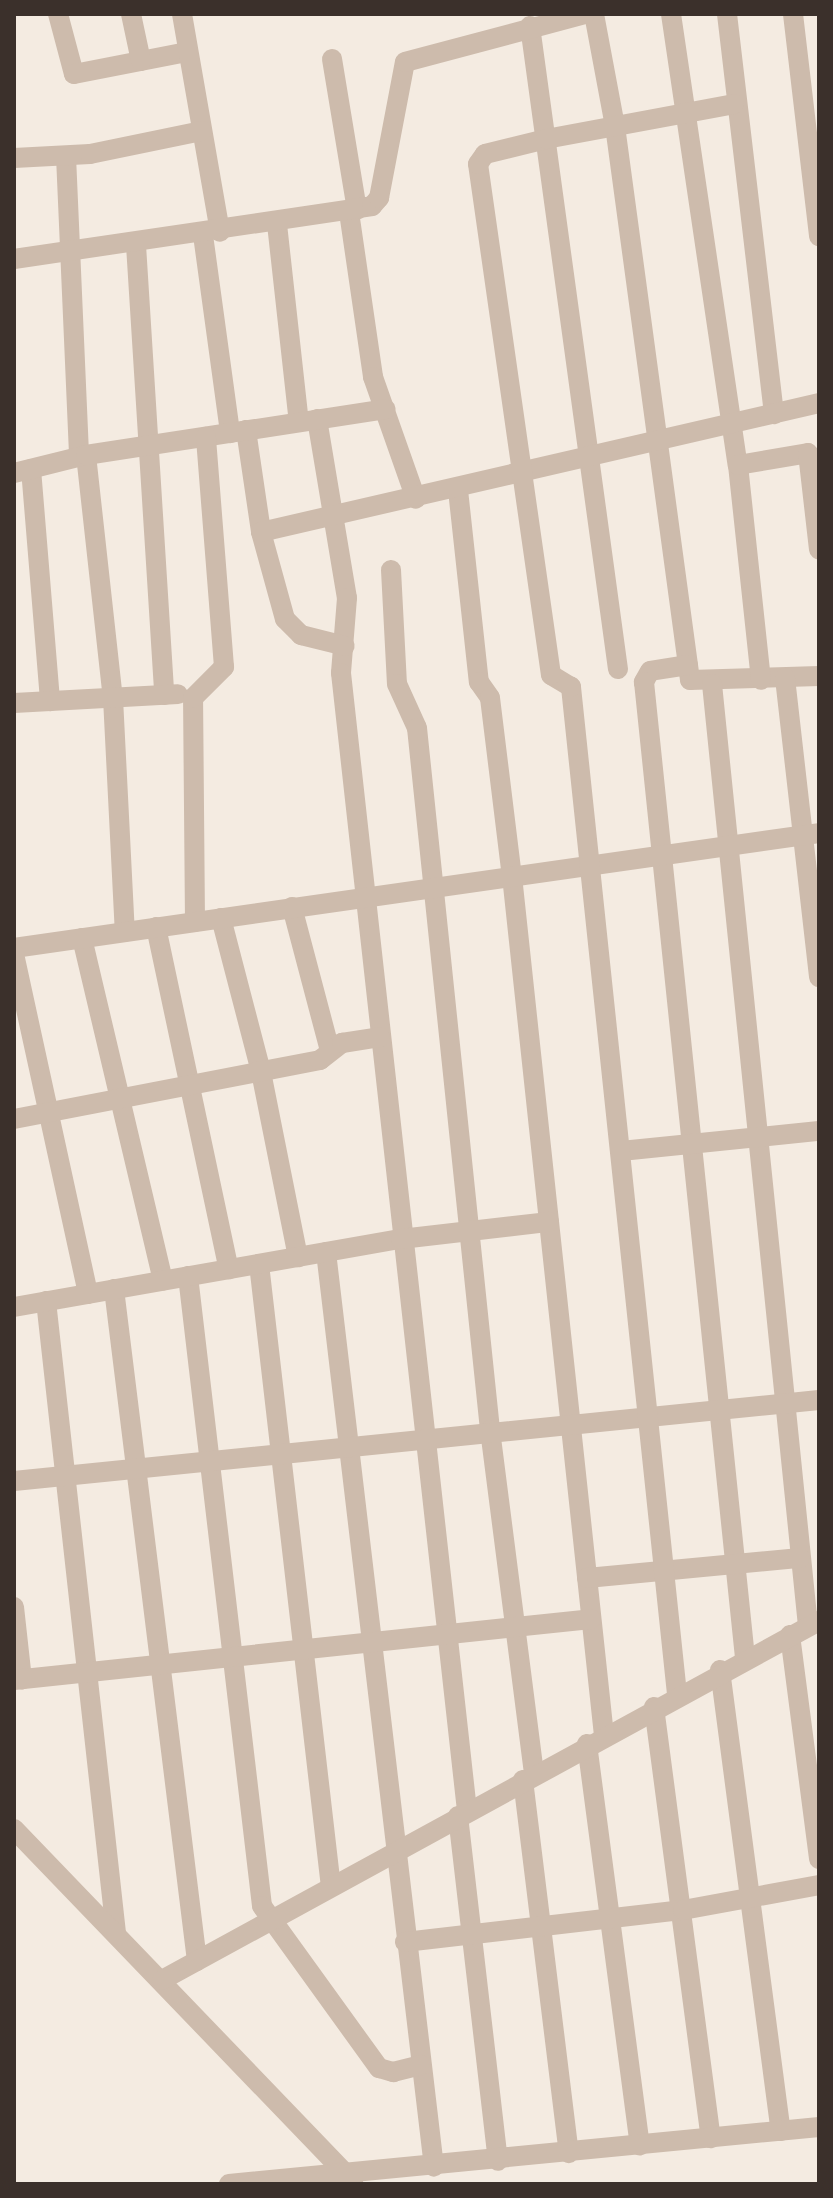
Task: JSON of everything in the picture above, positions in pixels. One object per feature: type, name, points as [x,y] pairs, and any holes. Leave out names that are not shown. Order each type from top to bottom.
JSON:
[{"type":"street","points":[[58,14],[74,74],[187,52]]},
{"type":"street","points":[[131,14],[141,61]]},
{"type":"street","points":[[182,14],[202,131],[238,432],[272,586],[291,629],[345,646]]},
{"type":"street","points":[[14,259],[136,245],[353,211],[379,198],[405,62],[520,23],[585,14]]},
{"type":"street","points":[[594,14],[615,126],[660,440],[690,680],[712,684],[819,676]]},
{"type":"street","points":[[671,14],[682,113],[729,425],[738,465],[761,680]]},
{"type":"street","points":[[727,14],[734,104],[774,414]]},
{"type":"street","points":[[793,14],[816,187],[819,236]]},
{"type":"street","points":[[520,23],[546,139],[618,669]]},
{"type":"street","points":[[332,59],[353,211],[367,350],[416,499]]},
{"type":"street","points":[[677,1694],[644,1414],[621,1151],[571,687],[551,675],[478,164],[485,154],[546,139],[734,104]]},
{"type":"street","points":[[14,158],[66,156],[202,131]]},
{"type":"street","points":[[66,156],[67,253],[82,456],[113,698],[125,932]]},
{"type":"street","points":[[277,224],[308,420],[334,517],[347,598],[341,673],[421,1437],[446,1637],[498,2161]]},
{"type":"street","points":[[136,245],[164,695]]},
{"type":"street","points":[[261,532],[458,490],[819,403]]},
{"type":"street","points":[[50,701],[18,468],[385,409]]},
{"type":"street","points":[[14,703],[194,693],[219,678],[224,667],[206,437]]},
{"type":"street","points":[[738,465],[808,453],[819,549]]},
{"type":"street","points":[[458,490],[479,682],[490,698],[512,876],[587,1578],[596,1740],[640,2146]]},
{"type":"street","points":[[391,570],[397,684],[417,728],[430,887],[490,1430],[516,1626],[542,1926],[569,2153]]},
{"type":"street","points":[[688,665],[650,671],[644,682],[715,1409],[745,1658]]},
{"type":"street","points":[[785,678],[812,834],[819,977]]},
{"type":"street","points":[[712,684],[732,845],[800,1558],[819,1859]]},
{"type":"street","points":[[194,693],[195,922]]},
{"type":"street","points":[[88,1294],[14,951],[292,907],[812,834]]},
{"type":"street","points":[[292,907],[330,1051]]},
{"type":"street","points":[[221,918],[261,1072],[298,1257]]},
{"type":"street","points":[[156,927],[229,1269]]},
{"type":"street","points":[[82,938],[163,1281]]},
{"type":"street","points":[[14,1119],[320,1060],[330,1051],[380,1037]]},
{"type":"street","points":[[621,1151],[819,1131]]},
{"type":"street","points":[[15,1300],[46,1301],[401,1239],[549,1222]]},
{"type":"street","points":[[326,1252],[351,1445],[394,1852],[434,2167]]},
{"type":"street","points":[[259,1264],[331,1887]]},
{"type":"street","points":[[188,1276],[259,1892],[270,1920],[379,2068],[393,2072],[421,2065]]},
{"type":"street","points":[[114,1289],[197,1961]]},
{"type":"street","points":[[46,1301],[116,1933]]},
{"type":"street","points":[[14,1481],[570,1421],[819,1400]]},
{"type":"street","points":[[587,1578],[800,1558]]},
{"type":"street","points":[[14,1607],[18,1680],[233,1661],[591,1619]]},
{"type":"street","points":[[162,1980],[720,1670],[806,1627]]},
{"type":"street","points":[[720,1670],[755,1897],[781,2131]]},
{"type":"street","points":[[654,1707],[711,2138]]},
{"type":"street","points":[[14,1829],[352,2180]]},
{"type":"street","points":[[405,1942],[683,1910],[819,1885]]},
{"type":"street","points":[[229,2184],[352,2180],[434,2167],[819,2127]]}]
